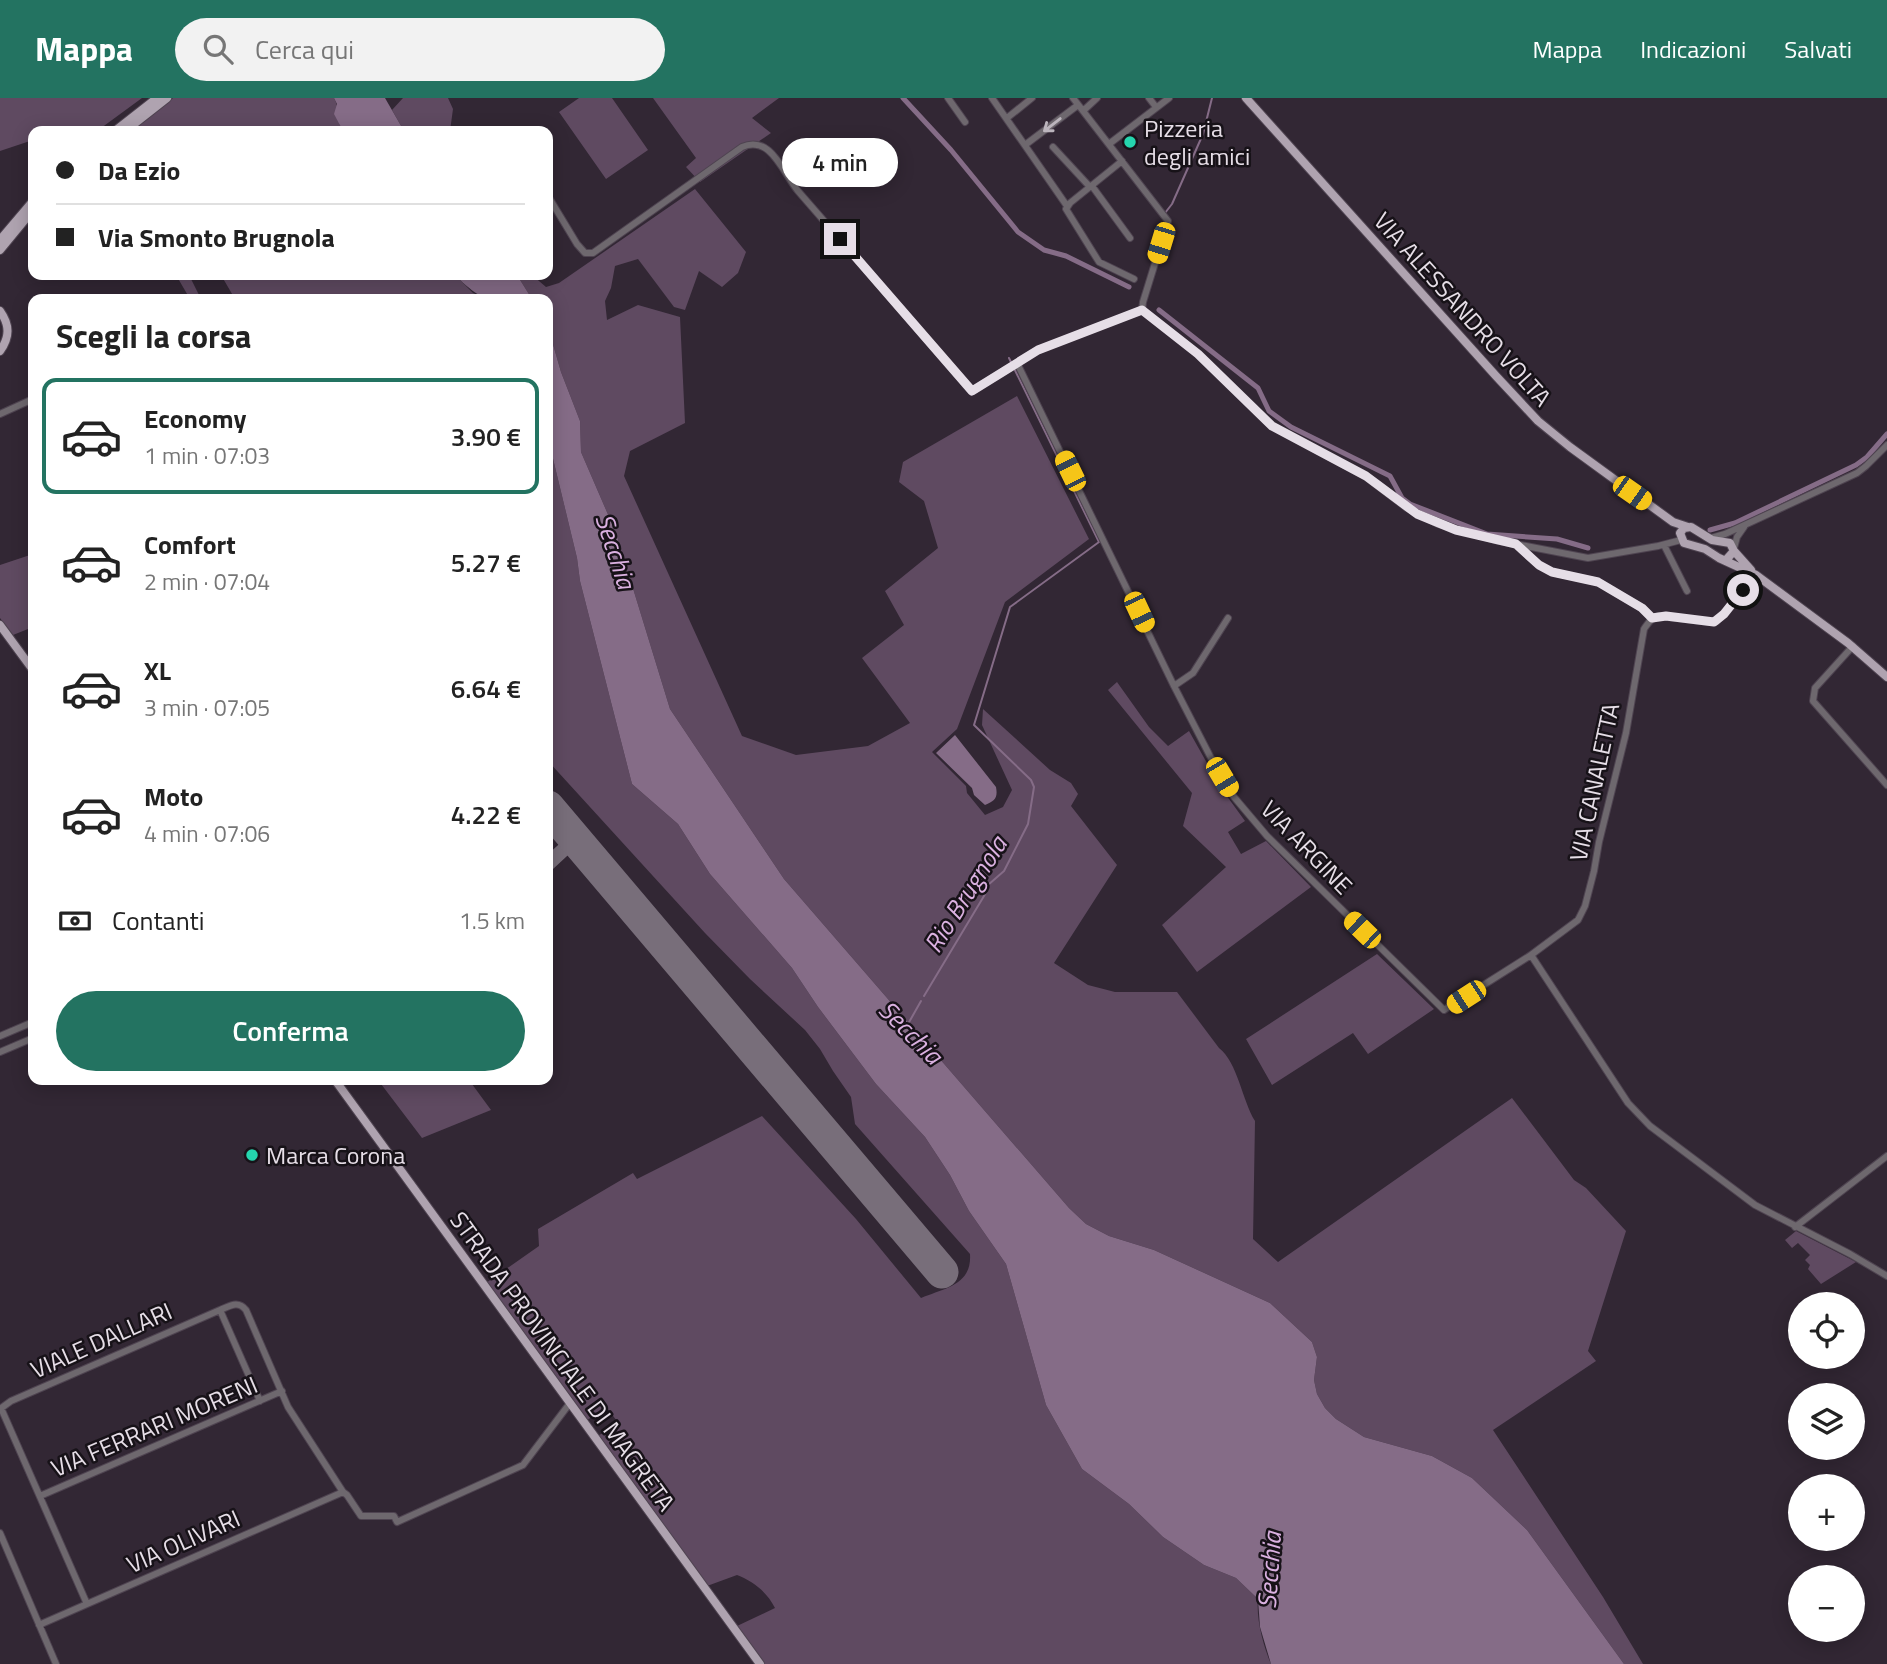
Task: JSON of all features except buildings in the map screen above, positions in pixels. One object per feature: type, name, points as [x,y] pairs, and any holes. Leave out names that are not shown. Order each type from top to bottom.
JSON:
[{"type":"main road","name":"VIA ALESSANDRO VOLTA","points":[[1246,98],[1524,406],[1593,466],[1674,522]]},
{"type":"main road","points":[[122,126],[162,99]]},
{"type":"main road","points":[[131,126],[162,99]]},
{"type":"main road","points":[[0,240],[28,207]]},
{"type":"main road","points":[[0,250],[28,216]]},
{"type":"main road","points":[[0,257],[11,236]]},
{"type":"main road","points":[[0,311],[8,323],[9,332],[0,351]]},
{"type":"main road","points":[[1674,522],[1694,528],[1709,538],[1730,542],[1756,575]]},
{"type":"main road","points":[[1674,522],[1686,544],[1710,551],[1718,558],[1756,575],[1853,646],[1887,677]]},
{"type":"main road","points":[[1680,536],[1688,527]]},
{"type":"main road","points":[[1726,560],[1734,550]]},
{"type":"main road","points":[[0,625],[28,663]]},
{"type":"main road","name":"STRADA PROVINCIALE DI MAGRETA","points":[[339,1085],[760,1664]]},
{"type":"street","points":[[948,98],[965,122]]},
{"type":"street","points":[[992,98],[1067,206],[1067,213],[1099,262],[1134,279]]},
{"type":"street","points":[[1007,118],[1032,98]]},
{"type":"street","points":[[1073,98],[1168,221],[1142,310]]},
{"type":"street","points":[[1083,111],[1097,98]]},
{"type":"street","points":[[1149,98],[1156,107]]},
{"type":"street","points":[[1109,144],[1168,98]]},
{"type":"street","points":[[1025,145],[1078,105]]},
{"type":"street","points":[[553,204],[577,244],[586,253],[593,253],[732,153],[749,144],[764,145],[798,191],[972,391],[1046,346],[1142,310]]},
{"type":"street","points":[[1053,147],[1091,187],[1130,239]]},
{"type":"street","points":[[1067,206],[1122,161]]},
{"type":"street","points":[[1142,310],[1188,345],[1264,419],[1284,433],[1366,476],[1427,520],[1474,535],[1588,558],[1664,545],[1680,536]]},
{"type":"street","name":"VIA ARGINE","points":[[1014,365],[1174,686],[1234,797],[1267,836],[1444,1010]]},
{"type":"street","points":[[0,414],[28,401]]},
{"type":"street","points":[[1709,538],[1721,536],[1857,473],[1887,445]]},
{"type":"street","points":[[1734,550],[1737,537],[1745,525]]},
{"type":"street","points":[[1516,544],[1539,565],[1552,572],[1598,582],[1642,608],[1652,618],[1666,616],[1714,622],[1724,614],[1756,575]]},
{"type":"street","points":[[1664,545],[1687,591]]},
{"type":"street","points":[[1174,686],[1193,673],[1228,618]]},
{"type":"street","name":"VIA CANALETTA","points":[[1444,1010],[1531,955],[1578,920],[1585,906],[1626,733],[1644,629],[1652,618]]},
{"type":"street","points":[[1853,646],[1815,688],[1813,701],[1887,785]]},
{"type":"street","points":[[1531,955],[1621,1093],[1639,1116],[1747,1199],[1887,1276]]},
{"type":"street","points":[[0,1036],[28,1023]]},
{"type":"street","points":[[0,1052],[28,1040]]},
{"type":"street","points":[[1795,1227],[1887,1156]]},
{"type":"street","points":[[260,1401],[220,1310],[235,1304],[240,1304],[246,1310],[296,1421],[361,1517],[394,1516],[397,1522],[523,1465],[570,1403]]},
{"type":"street","name":"VIALE DALLARI","points":[[1,1409],[11,1401],[220,1310]]},
{"type":"street","name":"VIA FERRARI MORENI","points":[[40,1496],[282,1391]]},
{"type":"street","points":[[1,1409],[87,1604]]},
{"type":"street","name":"VIA OLIVARI","points":[[39,1625],[343,1492]]},
{"type":"street","points":[[0,1532],[56,1664]]},
{"type":"shaded area","points":[[0,98],[142,98],[104,126],[28,126],[28,142],[0,151]]},
{"type":"shaded area","points":[[173,98],[334,98],[340,126],[138,126]]},
{"type":"shaded area","points":[[403,98],[448,98],[453,109],[451,126],[401,126],[392,110]]},
{"type":"shaded area","points":[[579,98],[612,98],[648,150],[606,179],[559,112]]},
{"type":"shaded area","points":[[653,98],[779,98],[752,118],[771,133],[700,182],[686,167],[696,158]]},
{"type":"shaded area","points":[[695,189],[746,252],[738,273],[722,287],[699,271],[685,310],[674,307],[638,259],[615,266],[611,288],[605,301],[607,320],[638,305],[680,317],[685,423],[630,451],[624,476],[742,736],[796,755],[868,746],[910,723],[862,658],[904,625],[885,591],[938,548],[924,501],[899,482],[903,462],[1017,396],[1089,539],[1005,602],[957,729],[932,752],[966,786],[967,793],[985,815],[1003,807],[1012,790],[982,725],[983,709],[1050,770],[1071,783],[1078,794],[1071,806],[1117,865],[1054,963],[1088,985],[1115,992],[1177,992],[1231,1063],[1255,1121],[1253,1239],[1278,1262],[1512,1098],[1574,1180],[1586,1188],[1626,1231],[1588,1351],[1596,1361],[1493,1430],[1603,1597],[1643,1664],[1624,1664],[1527,1530],[1472,1478],[1432,1456],[1364,1437],[1336,1419],[1325,1408],[1317,1394],[1314,1380],[1317,1357],[1312,1342],[1270,1303],[1154,1250],[1109,1236],[1086,1224],[1069,1208],[784,879],[670,709],[616,533],[581,452],[580,421],[553,344],[553,294],[529,294],[520,280],[538,280],[546,287],[559,283]]},
{"type":"shaded area","points":[[179,280],[192,280],[198,294],[187,294]]},
{"type":"shaded area","points":[[224,280],[460,280],[475,294],[232,294]]},
{"type":"shaded area","points":[[553,459],[580,581],[632,784],[678,824],[710,874],[792,968],[876,1084],[925,1137],[950,1175],[969,1211],[1006,1264],[1046,1405],[1082,1469],[1129,1504],[1163,1537],[1204,1565],[1236,1578],[1258,1599],[1261,1632],[1271,1664],[764,1664],[737,1626],[775,1608],[768,1597],[749,1580],[737,1575],[707,1586],[597,1436],[620,1425],[607,1408],[587,1420],[486,1283],[539,1246],[538,1229],[633,1173],[637,1179],[762,1116],[856,1219],[921,1298],[948,1288],[967,1273],[970,1254],[855,1124],[851,1097],[820,1049],[805,1030],[705,933],[553,766]]},
{"type":"shaded area","points":[[28,556],[28,629],[13,635],[0,618],[0,565]]},
{"type":"shaded area","points":[[1117,682],[1149,727],[1168,746],[1189,731],[1221,788],[1245,821],[1228,832],[1241,854],[1266,841],[1311,887],[1197,972],[1162,925],[1226,867],[1183,826],[1192,793],[1108,690]]},
{"type":"shaded area","points":[[1377,954],[1434,1009],[1368,1054],[1353,1033],[1272,1085],[1246,1039]]},
{"type":"shaded area","points":[[382,1085],[473,1085],[491,1110],[422,1138]]},
{"type":"shaded area","points":[[1796,1231],[1856,1262],[1821,1284],[1808,1269],[1810,1265],[1805,1260],[1810,1255],[1798,1243],[1792,1248],[1785,1240]]},
{"type":"water","points":[[334,98],[385,98],[401,126],[340,126],[334,114],[337,104]]},
{"type":"water","points":[[460,280],[520,280],[529,294],[478,294]]},
{"type":"water","name":"Secchia","points":[[553,344],[580,421],[581,452],[616,533],[670,709],[784,879],[1069,1208],[1086,1224],[1109,1236],[1154,1250],[1270,1303],[1312,1342],[1317,1357],[1314,1380],[1317,1394],[1325,1408],[1336,1419],[1364,1437],[1432,1456],[1472,1478],[1527,1530],[1624,1664],[1271,1664],[1260,1627],[1258,1599],[1236,1578],[1204,1565],[1163,1537],[1129,1504],[1082,1469],[1046,1405],[1006,1264],[969,1211],[950,1175],[925,1137],[876,1084],[792,968],[710,874],[678,824],[632,784],[580,581],[553,459]]},
{"type":"water","points":[[955,735],[996,787],[996,796],[988,804],[985,805],[974,795],[972,788],[936,753]]},
{"type":"waterway","points":[[903,98],[951,150],[1018,232],[1044,250],[1066,256],[1129,287]]},
{"type":"waterway","name":"Rio Brugnola","points":[[1165,213],[1172,204],[1203,134],[1212,98]]},
{"type":"waterway","points":[[1159,310],[1258,388],[1269,411],[1291,427],[1390,476],[1402,498],[1410,504],[1487,534],[1557,539],[1588,548]]},
{"type":"waterway","name":"Rio Brugnola","points":[[924,996],[987,891],[988,885],[1004,871],[1028,824],[1034,787],[1031,780],[974,725],[1010,607],[1099,542],[1009,358]]},
{"type":"waterway","points":[[1710,530],[1735,523],[1856,465],[1867,457],[1887,434]]},
{"type":"waterway","name":"Rio Brugnola","points":[[908,1024],[921,1001]]},
{"type":"taxiway","points":[[553,859],[575,839]]},
{"type":"runway","points":[[553,813],[942,1272]]},
{"type":"place","name":"Pizzeria degli amici","points":[[1130,142]]},
{"type":"place","name":"Marca Corona","points":[[252,1155]]},
{"type":"route","points":[[840,239],[972,391],[1038,350],[1142,310],[1198,354],[1272,426],[1366,476],[1427,520],[1474,535],[1516,544],[1539,565],[1552,572],[1598,582],[1642,608],[1652,618],[1666,616],[1714,622],[1743,590]]}]
